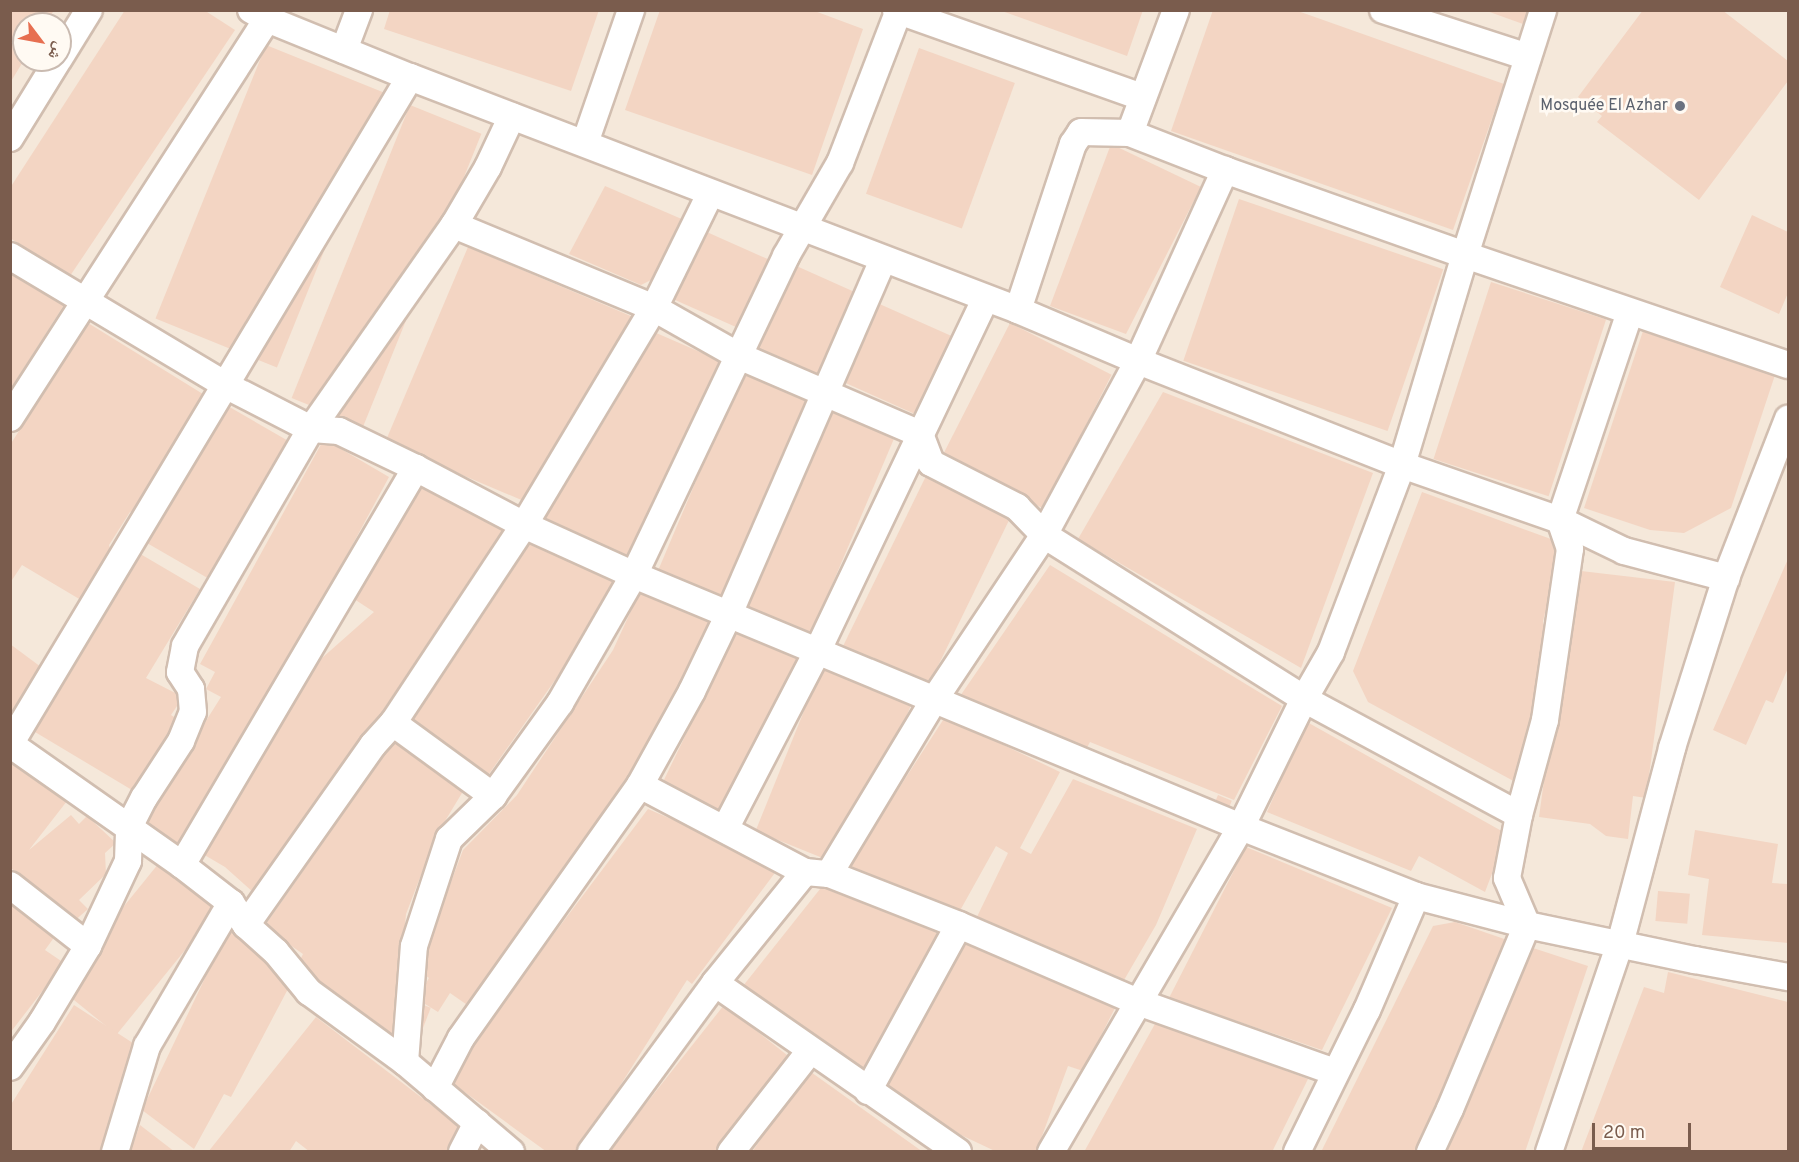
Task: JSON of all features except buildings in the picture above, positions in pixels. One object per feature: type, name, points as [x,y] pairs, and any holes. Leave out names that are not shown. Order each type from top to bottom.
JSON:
[{"type":"street","points":[[72,38],[89,10]]},
{"type":"street","points":[[344,51],[359,10]]},
{"type":"street","points":[[585,144],[631,10]]},
{"type":"street","points":[[1130,133],[1176,10]]},
{"type":"street","points":[[1383,10],[1528,57]]},
{"type":"street","points":[[1052,1152],[1241,827],[1304,699],[1331,652],[1402,465],[1465,255],[1543,10]]},
{"type":"street","points":[[405,1062],[414,946],[449,839],[492,796],[560,703],[634,575],[786,256],[840,163],[898,11],[1142,97]]},
{"type":"street","points":[[10,418],[84,302],[259,15],[410,78],[1018,310],[1138,361],[1402,465],[1560,520],[1624,551],[1726,578]]},
{"type":"street","points":[[10,138],[51,72]]},
{"type":"street","points":[[410,78],[10,744],[182,865],[231,903],[246,925],[276,952],[309,992],[405,1062],[511,1152]]},
{"type":"street","points":[[10,1067],[42,1022],[88,946],[128,861],[129,827],[144,798],[182,741],[193,712],[191,689],[180,672],[185,646],[311,429],[454,225],[488,167],[512,116]]},
{"type":"street","points":[[1018,310],[1073,144],[1080,132],[1130,133],[1225,170],[1465,255],[1788,365]]},
{"type":"street","points":[[591,1152],[715,983],[817,873],[1044,536],[1138,361],[1225,170]]},
{"type":"street","points":[[246,925],[373,745],[393,723],[524,525],[654,308],[710,194]]},
{"type":"street","points":[[454,225],[654,308],[739,356],[920,434],[931,463],[1017,507],[1044,536],[1304,699],[1520,815]]},
{"type":"street","points":[[10,256],[227,386],[311,429],[339,431],[416,468],[524,525],[634,575],[1241,827],[1416,896],[1527,925],[1788,976]]},
{"type":"street","points":[[435,1088],[461,1038],[640,785],[692,691],[729,614],[824,391],[883,260]]},
{"type":"street","points":[[724,829],[817,652],[986,298]]},
{"type":"street","points":[[1430,1152],[1527,925],[1507,878],[1520,815],[1545,720],[1570,549],[1560,520],[1630,312]]},
{"type":"street","points":[[1549,1152],[1620,944],[1672,748],[1726,578],[1788,419]]},
{"type":"street","points":[[182,865],[416,468]]},
{"type":"street","points":[[393,723],[492,796]]},
{"type":"street","points":[[640,785],[724,829],[817,873],[959,926],[1138,1002],[1335,1072]]},
{"type":"street","points":[[10,885],[88,946]]},
{"type":"street","points":[[1297,1152],[1368,1010],[1416,896]]},
{"type":"street","points":[[115,1152],[147,1046],[231,903]]},
{"type":"street","points":[[868,1090],[959,926]]},
{"type":"street","points":[[715,983],[958,1152]]},
{"type":"street","points":[[731,1152],[810,1051]]},
{"type":"street","points":[[462,1152],[477,1123]]},
{"type":"shaded area","points":[[11,11],[1788,11],[1788,1151],[11,1151]]},
{"type":"place","name":"Mosquée El Azhar","points":[[1680,106]]}]
